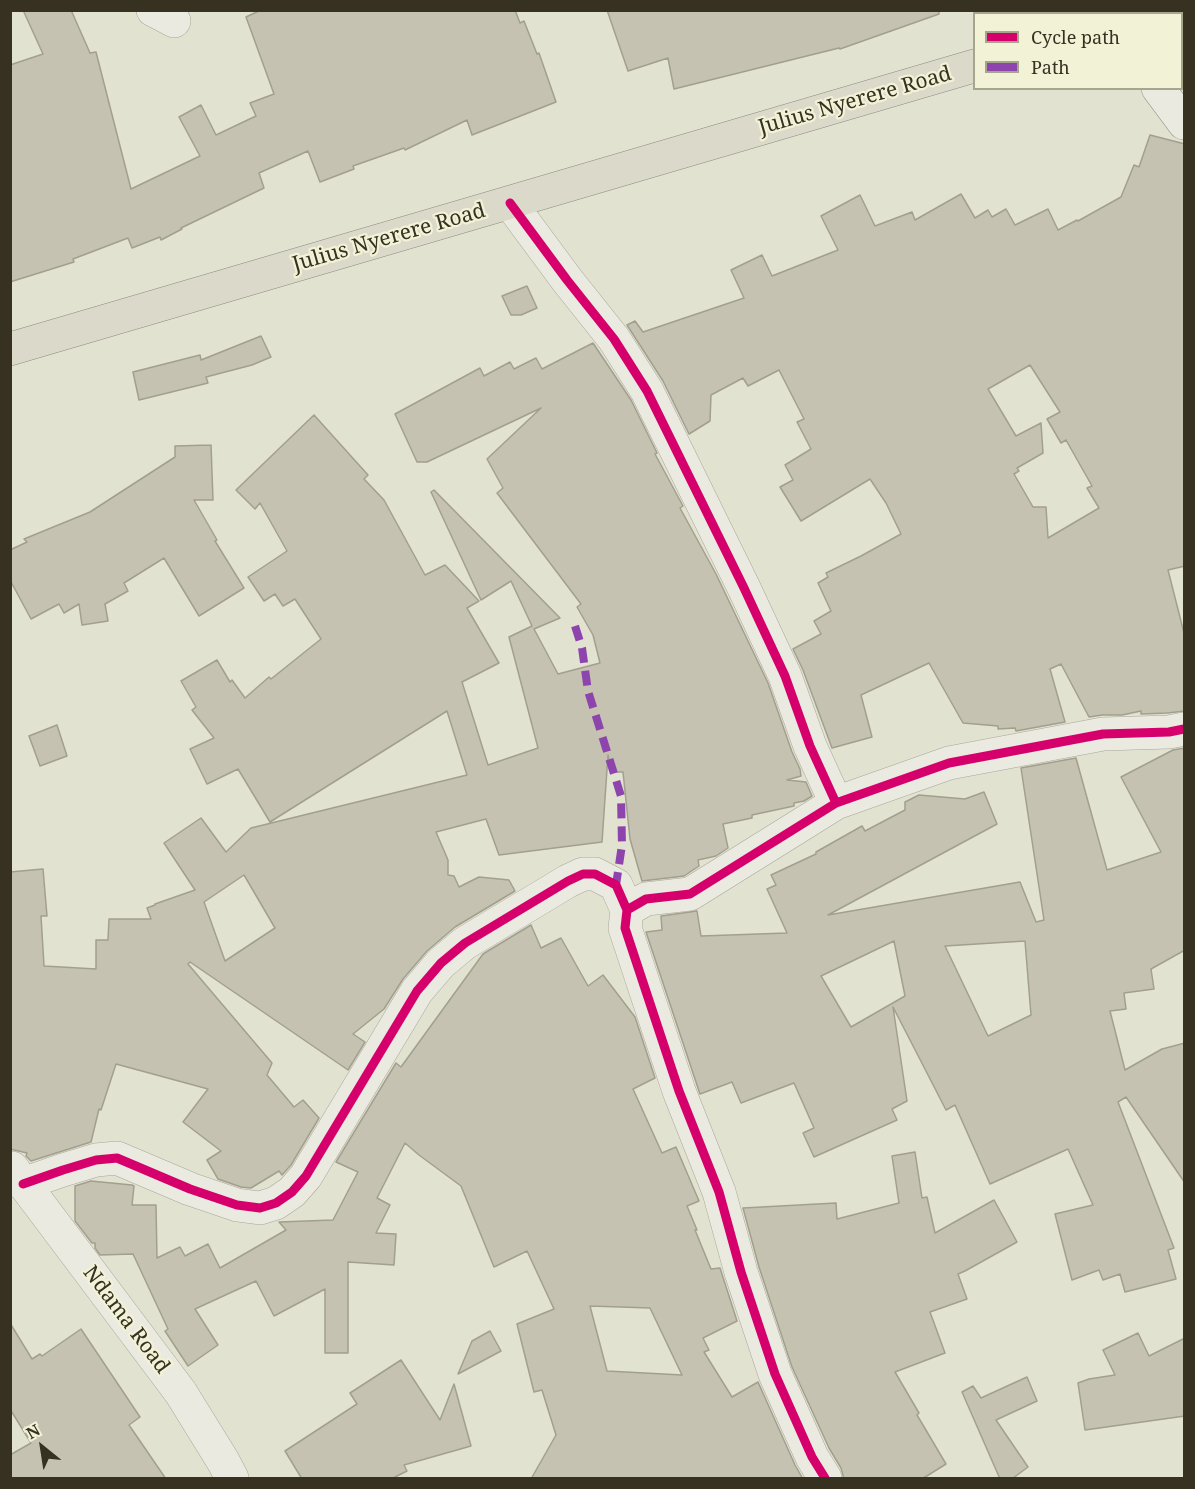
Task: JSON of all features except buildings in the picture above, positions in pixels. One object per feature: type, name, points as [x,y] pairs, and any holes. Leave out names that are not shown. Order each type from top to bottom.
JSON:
[{"type":"highway","name":"Julius Nyerere Road","points":[[10,350],[973,67]]},
{"type":"street","points":[[1160,90],[1185,123]]},
{"type":"street","points":[[510,203],[614,339],[646,391],[735,568],[785,676],[810,746],[836,804]]},
{"type":"street","points":[[627,910],[646,899],[690,894],[836,804],[950,763],[1102,734],[1169,732],[1185,729]]},
{"type":"street","points":[[17,1176],[63,1170],[96,1160],[117,1158],[190,1189],[237,1205],[260,1208],[276,1203],[292,1192],[306,1176],[417,991],[441,963],[465,943],[583,874],[595,874],[616,885],[627,910],[625,928],[679,1091],[719,1192],[741,1272],[775,1374],[812,1457],[825,1479]]},
{"type":"street","name":"Ndama Road","points":[[17,1176],[181,1393],[232,1479]]},
{"type":"marked path","points":[[575,626],[582,648],[588,691],[621,796],[622,845],[616,885]]},
{"type":"cycle path","points":[[510,203],[614,339],[647,391],[785,676],[810,746],[836,803]]},
{"type":"cycle path","points":[[825,1478],[812,1457],[775,1374],[741,1272],[719,1192],[679,1091],[625,928],[627,910],[646,899],[690,894],[836,803],[949,763],[1103,734],[1169,732],[1184,729]]},
{"type":"cycle path","points":[[23,1184],[96,1160],[117,1158],[190,1189],[237,1205],[260,1208],[276,1203],[292,1192],[306,1176],[417,991],[441,963],[465,943],[583,874],[595,874],[616,885],[627,910]]}]
